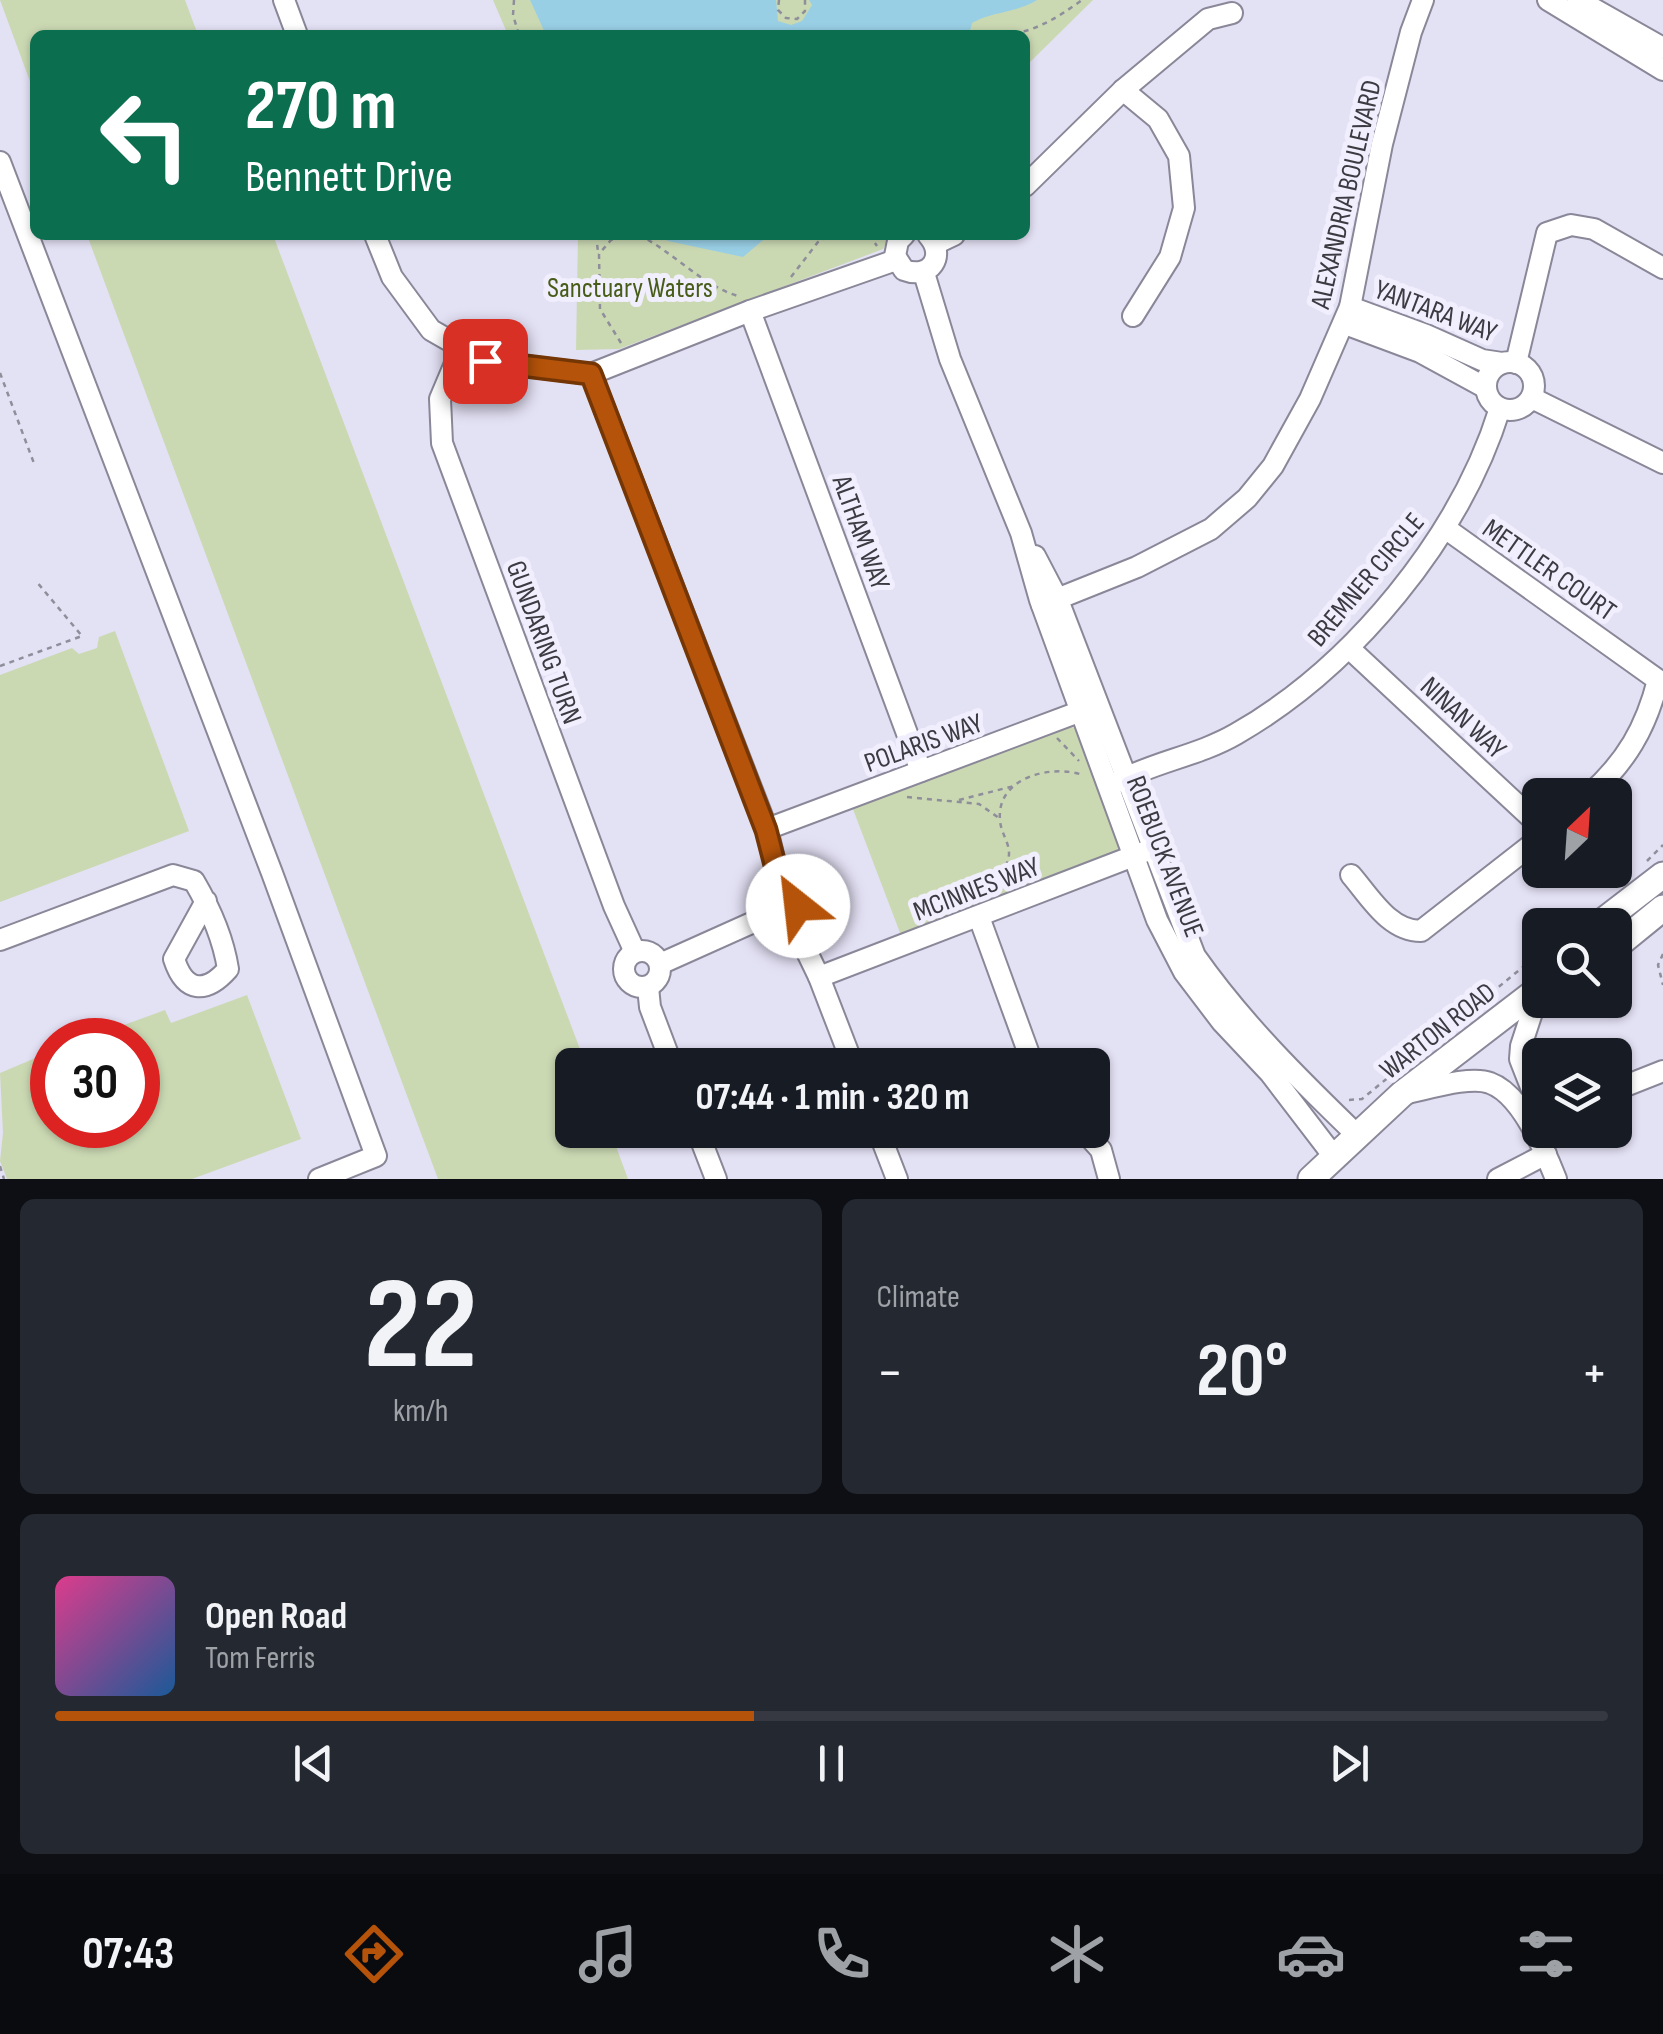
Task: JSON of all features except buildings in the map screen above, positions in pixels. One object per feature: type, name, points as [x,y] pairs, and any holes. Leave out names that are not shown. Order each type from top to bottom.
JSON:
[{"type":"main road","points":[[1620,908],[1663,875]]},
{"type":"main road","points":[[1632,933],[1663,908]]},
{"type":"main road","name":"WARTON ROAD","points":[[1311,1179],[1353,1124],[1402,1094],[1522,1002]]},
{"type":"main road","name":"WARTON ROAD","points":[[1289,1179],[1331,1151]]},
{"type":"street","points":[[284,0],[295,30]]},
{"type":"street","name":"ALEXANDRIA BOULEVARD","points":[[1050,602],[1136,567],[1212,528],[1248,498],[1283,449],[1347,315],[1382,144],[1423,2]]},
{"type":"street","points":[[1566,3],[1663,48]]},
{"type":"street","points":[[1566,3],[1663,70]]},
{"type":"street","points":[[1030,181],[1124,90],[1208,19],[1232,12]]},
{"type":"street","points":[[1124,90],[1158,119],[1179,156],[1184,208],[1170,258],[1133,316]]},
{"type":"street","points":[[0,162],[376,1156],[319,1179]]},
{"type":"street","points":[[1509,363],[1528,370],[1533,377],[1532,398],[1519,409],[1500,408],[1486,388],[1489,374],[1509,363],[1548,233],[1571,225],[1594,229],[1663,268]]},
{"type":"street","points":[[377,240],[392,276],[430,330],[485,361],[591,374],[747,304],[896,260]]},
{"type":"street","points":[[901,240],[895,248],[896,260],[909,273],[924,273],[934,264],[939,240]]},
{"type":"street","name":"ROEBUCK AVENUE","points":[[924,273],[950,360],[1050,602],[1089,708],[1109,782],[1143,853],[1157,920],[1201,980],[1225,998],[1331,1151]]},
{"type":"street","name":"ALTHAM WAY","points":[[747,304],[922,771]]},
{"type":"street","name":"YANTARA WAY","points":[[1347,315],[1426,334],[1482,360],[1509,363]]},
{"type":"street","name":"YANTARA WAY","points":[[1347,315],[1486,388]]},
{"type":"street","name":"GUNDARING TURN","points":[[462,348],[440,399],[442,443],[614,906],[635,952],[624,964],[625,976],[635,986],[648,986],[650,1007],[666,1048]]},
{"type":"street","points":[[591,374],[766,830],[782,892]]},
{"type":"street","points":[[1532,398],[1663,462]]},
{"type":"street","name":"BREMNER CIRCLE","points":[[1109,782],[1234,735],[1350,649],[1445,528],[1488,448],[1500,408]]},
{"type":"street","name":"METTLER COURT","points":[[1445,528],[1660,672],[1649,714],[1635,744],[1608,778]]},
{"type":"street","name":"NINAN WAY","points":[[1350,649],[1522,809]]},
{"type":"street","name":"POLARIS WAY","points":[[766,830],[1089,708]]},
{"type":"street","points":[[1351,875],[1394,925],[1421,931],[1522,852]]},
{"type":"street","name":"MCINNES WAY","points":[[819,978],[1143,853]]},
{"type":"street","points":[[0,940],[173,875],[194,881],[206,902]]},
{"type":"street","points":[[792,921],[776,924],[767,916],[767,900],[782,892],[792,896],[798,906],[792,921],[846,1048]]},
{"type":"street","points":[[660,964],[767,916]]},
{"type":"street","points":[[979,916],[1027,1048]]},
{"type":"street","points":[[635,952],[648,952],[660,964],[659,977],[648,986]]},
{"type":"street","name":"ROEBUCK AVENUE","points":[[1278,1070],[1353,1124]]},
{"type":"street","points":[[1632,1083],[1663,1071]]},
{"type":"street","points":[[1402,1094],[1473,1081],[1490,1082],[1522,1115]]},
{"type":"street","points":[[704,1148],[716,1179]]},
{"type":"street","points":[[885,1148],[897,1179]]},
{"type":"street","points":[[1099,1148],[1108,1179]]},
{"type":"street","points":[[1498,1179],[1535,1148]]},
{"type":"street","points":[[1545,1148],[1556,1179]]},
{"type":"path","points":[[514,0],[518,30]]},
{"type":"path","points":[[778,0],[778,10],[786,18],[797,19],[805,12],[805,0]]},
{"type":"path","points":[[1030,31],[1082,0]]},
{"type":"path","points":[[597,240],[600,309],[628,359]]},
{"type":"path","points":[[599,254],[612,240]]},
{"type":"path","points":[[648,240],[747,304]]},
{"type":"path","points":[[784,282],[821,240]]},
{"type":"path","points":[[0,374],[35,466]]},
{"type":"path","points":[[0,666],[82,636],[36,581]]},
{"type":"path","points":[[944,930],[941,915],[996,880],[1005,868],[1010,844],[1000,819],[1009,792],[1039,772],[1058,768],[1109,782]]},
{"type":"path","points":[[888,784],[896,794],[905,797],[980,804],[1000,819]]},
{"type":"path","points":[[957,800],[1019,784]]},
{"type":"path","points":[[1663,954],[1658,965],[1663,985]]},
{"type":"path","points":[[1353,1124],[1342,1099],[1362,1099],[1522,968]]},
{"type":"path","points":[[0,1166],[4,1179]]},
{"type":"green space","points":[[0,0],[185,0],[196,30],[30,30],[30,81]]},
{"type":"green space","points":[[493,0],[1093,0],[1030,62],[1030,30],[506,30]]},
{"type":"green space","points":[[89,240],[275,240],[580,1048],[555,1048],[555,1148],[617,1148],[628,1179],[438,1179]]},
{"type":"green space","name":"Sanctuary Waters","points":[[578,240],[888,240],[883,249],[619,349],[576,350]]},
{"type":"green space","points":[[115,631],[189,831],[0,902],[0,675],[72,648],[79,654],[97,648],[99,637]]},
{"type":"green space","points":[[1060,725],[1075,728],[1083,737],[1120,842],[1116,853],[902,938],[851,804],[953,765],[960,768]]},
{"type":"green space","points":[[247,995],[301,1139],[192,1179],[7,1179],[0,1161],[0,1073],[30,1060],[30,1148],[160,1148],[160,1018],[143,1018],[165,1010],[171,1023]]},
{"type":"water","points":[[530,0],[776,0],[778,21],[791,25],[802,21],[812,5],[809,0],[1037,0],[972,23],[970,30],[544,30]]},
{"type":"water","points":[[666,240],[763,240],[743,257]]},
{"type":"route","points":[[485,361],[591,374],[766,830],[782,892],[792,896],[798,906]]}]
